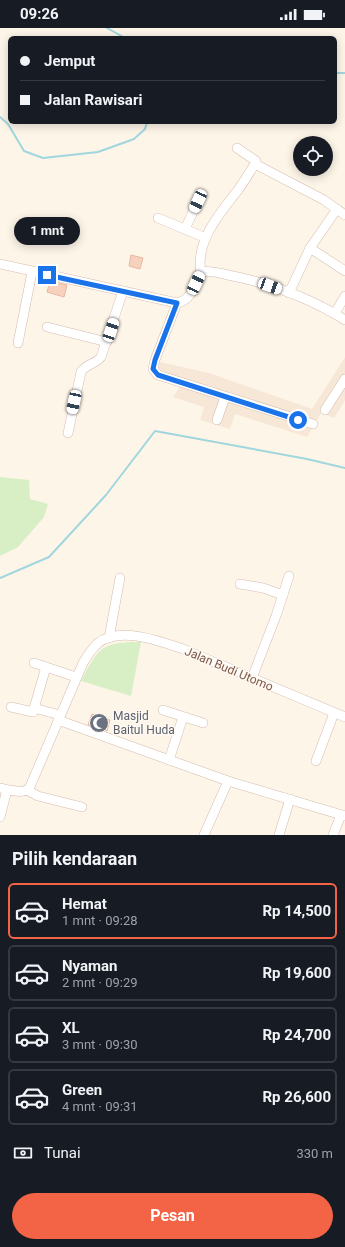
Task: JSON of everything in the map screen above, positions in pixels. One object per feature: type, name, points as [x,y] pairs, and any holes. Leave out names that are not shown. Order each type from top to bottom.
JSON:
[{"type":"street","points":[[237,148],[256,161],[255,164],[324,200],[345,215]]},
{"type":"street","points":[[0,264],[177,303],[186,300],[189,297],[201,272],[200,265],[206,238],[220,212],[255,164]]},
{"type":"street","points":[[185,229],[198,201]]},
{"type":"street","points":[[289,293],[310,248],[337,209]]},
{"type":"street","points":[[158,218],[206,238]]},
{"type":"street","points":[[310,248],[345,271]]},
{"type":"street","points":[[18,343],[32,272]]},
{"type":"street","points":[[201,272],[210,272],[237,277],[289,293],[335,313],[345,320]]},
{"type":"street","points":[[68,433],[81,372],[84,367],[98,360],[107,342],[123,291]]},
{"type":"street","points":[[335,313],[345,296]]},
{"type":"street","points":[[177,303],[155,360],[153,369],[154,372],[158,375],[225,397],[313,424]]},
{"type":"street","points":[[47,327],[107,342]]},
{"type":"street","points":[[325,410],[345,379]]},
{"type":"street","points":[[217,420],[225,397]]},
{"type":"street","points":[[252,678],[289,576]]},
{"type":"street","points":[[27,790],[34,780],[83,663],[99,642],[109,638],[120,578]]},
{"type":"street","points":[[240,584],[262,588],[283,595]]},
{"type":"street","name":"Jalan Budi Utomo","points":[[109,638],[127,636],[158,640],[252,678],[334,714],[345,717]]},
{"type":"street","points":[[34,663],[76,677]]},
{"type":"street","points":[[11,707],[32,712],[46,667]]},
{"type":"street","points":[[34,708],[228,781],[343,815],[333,835]]},
{"type":"street","points":[[163,710],[204,723]]},
{"type":"street","points":[[316,760],[334,714]]},
{"type":"street","points":[[169,760],[183,717]]},
{"type":"street","points":[[204,835],[228,781]]},
{"type":"street","points":[[0,817],[3,789],[18,792],[27,790],[38,796],[82,807]]},
{"type":"street","points":[[279,835],[290,799]]},
{"type":"shaded area","points":[[345,357],[345,400],[334,418],[321,413],[307,437],[235,414],[230,429],[200,420],[204,407],[173,397],[180,386],[156,378],[160,362],[209,373],[312,409]]},
{"type":"green space","points":[[0,477],[29,480],[30,499],[48,504],[44,517],[18,547],[0,556]]},
{"type":"green space","points":[[141,642],[131,696],[81,681],[97,654],[109,645],[117,643]]},
{"type":"building","points":[[131,255],[143,258],[140,269],[129,266]]},
{"type":"building","points":[[50,281],[67,285],[64,297],[47,292]]},
{"type":"building","name":"Masjid Baitul Huda","points":[[92,714],[110,720],[107,731],[88,725]]},
{"type":"waterway","points":[[107,28],[121,36]]},
{"type":"waterway","points":[[337,73],[345,73]]},
{"type":"waterway","points":[[0,117],[8,124]]},
{"type":"waterway","points":[[8,124],[24,151],[43,158],[98,152],[134,139],[145,129],[146,124]]},
{"type":"waterway","points":[[0,578],[49,557],[106,495],[155,431],[307,459],[345,468]]},
{"type":"place","name":"Masjid Baitul Huda","points":[[99,723]]},
{"type":"route","points":[[47,275],[177,303],[155,360],[153,369],[154,372],[158,375],[298,420]]}]
